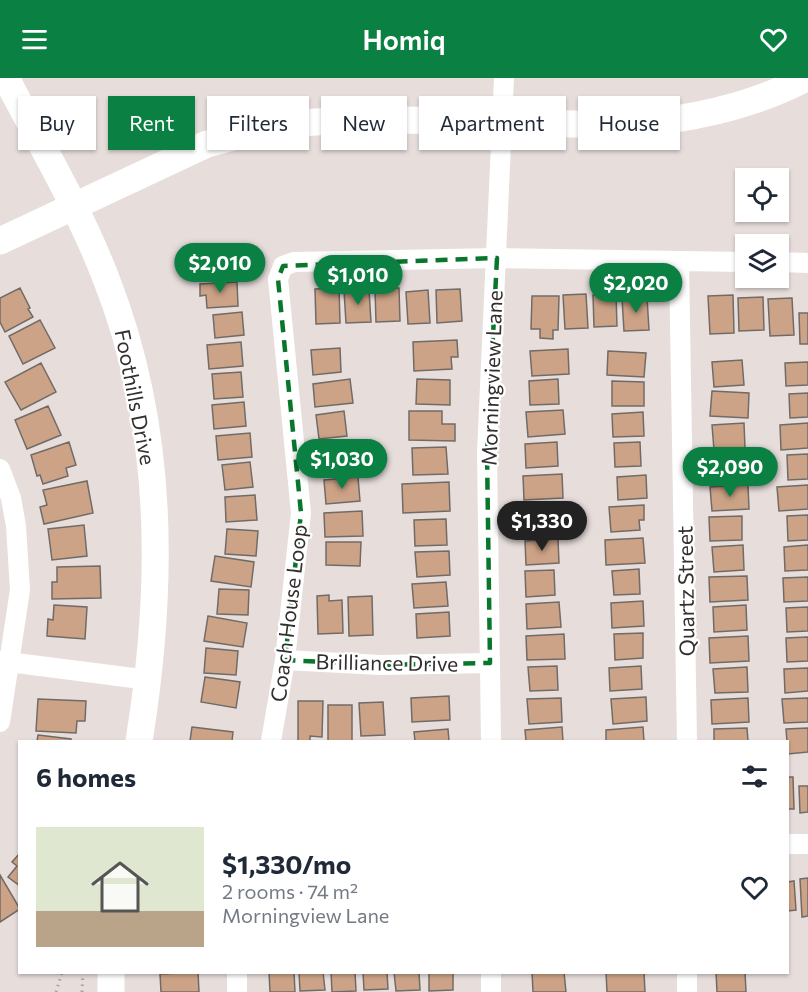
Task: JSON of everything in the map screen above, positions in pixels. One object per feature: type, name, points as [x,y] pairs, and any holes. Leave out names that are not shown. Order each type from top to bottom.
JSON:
[{"type":"street","name":"Foothills Drive","points":[[6,78],[93,246],[113,296],[127,341],[144,411],[153,481],[157,551],[149,680],[139,740]]},
{"type":"street","name":"Morningview Lane","points":[[503,96],[504,78]]},
{"type":"street","points":[[566,124],[618,125],[657,122],[728,108],[763,98],[806,78]]},
{"type":"street","points":[[0,241],[207,144],[271,127],[300,123],[361,119],[419,121]]},
{"type":"street","name":"Morningview Lane","points":[[491,740],[487,453],[501,150]]},
{"type":"street","name":"Coach House Loop","points":[[271,740],[285,660],[301,513],[278,279],[284,266],[294,262],[496,258],[735,262]]},
{"type":"street","name":"Quartz Street","points":[[679,261],[687,740]]},
{"type":"street","points":[[789,262],[808,263]]},
{"type":"street","points":[[0,469],[11,498],[20,557],[20,590],[4,662],[0,722]]},
{"type":"street","name":"Brilliance Drive","points":[[285,660],[380,665],[490,663]]},
{"type":"street","points":[[4,662],[149,680]]},
{"type":"street","points":[[789,844],[808,844]]},
{"type":"street","points":[[111,974],[111,992]]},
{"type":"street","points":[[237,974],[237,992]]},
{"type":"street","points":[[491,974],[491,992]]},
{"type":"street","points":[[687,974],[687,992]]},
{"type":"path","points":[[56,992],[61,974]]},
{"type":"path","points":[[82,992],[83,974]]},
{"type":"highlighted area","points":[[497,258],[487,453],[490,663],[380,665],[285,660],[301,513],[278,279],[283,266]]},
{"type":"building","points":[[235,250],[237,274],[207,276],[206,252]]},
{"type":"building","points":[[237,282],[238,306],[207,308],[206,295],[200,296],[200,284]]},
{"type":"building","points":[[20,288],[33,317],[5,332],[0,322],[0,298]]},
{"type":"building","points":[[339,288],[340,323],[316,324],[315,289]]},
{"type":"building","points":[[399,288],[400,321],[376,322],[375,289]]},
{"type":"building","points":[[460,289],[462,321],[437,323],[436,290]]},
{"type":"building","points":[[369,290],[371,322],[346,323],[344,291]]},
{"type":"building","points":[[428,290],[430,323],[408,324],[406,292]]},
{"type":"building","points":[[586,294],[588,328],[565,329],[563,295]]},
{"type":"building","points":[[616,294],[617,326],[594,327],[593,295]]},
{"type":"building","points":[[733,295],[734,333],[710,334],[708,296]]},
{"type":"building","points":[[532,296],[559,296],[558,330],[553,330],[553,339],[540,338],[540,329],[531,329]]},
{"type":"building","points":[[647,297],[649,330],[624,331],[622,298]]},
{"type":"building","points":[[763,297],[764,330],[739,331],[738,298]]},
{"type":"building","points":[[792,298],[794,335],[770,336],[768,299]]},
{"type":"building","points":[[242,312],[244,335],[215,338],[213,315]]},
{"type":"building","points":[[799,313],[808,313],[808,344],[800,344]]},
{"type":"building","points":[[40,320],[55,348],[23,364],[9,336]]},
{"type":"building","points":[[457,340],[458,357],[451,357],[452,369],[414,371],[413,342]]},
{"type":"building","points":[[241,342],[243,366],[209,369],[207,345]]},
{"type":"building","points":[[340,348],[341,372],[313,375],[311,350]]},
{"type":"building","points":[[568,349],[569,374],[532,376],[530,351]]},
{"type":"building","points":[[608,351],[646,353],[644,377],[607,375]]},
{"type":"building","points":[[742,360],[744,385],[714,387],[712,362]]},
{"type":"building","points":[[808,362],[808,385],[786,386],[785,363]]},
{"type":"building","points":[[41,363],[56,392],[21,410],[5,382]]},
{"type":"building","points":[[241,372],[243,397],[214,399],[212,374]]},
{"type":"building","points":[[350,379],[353,403],[315,407],[313,384]]},
{"type":"building","points":[[417,379],[450,380],[450,405],[416,404]]},
{"type":"building","points":[[558,379],[559,404],[530,405],[529,381]]},
{"type":"building","points":[[612,381],[644,382],[644,406],[612,406]]},
{"type":"building","points":[[712,391],[749,393],[748,418],[710,416]]},
{"type":"building","points":[[808,393],[808,417],[790,418],[789,394]]},
{"type":"building","points":[[244,402],[246,426],[214,429],[212,405]]},
{"type":"building","points":[[48,406],[61,435],[27,449],[15,420]]},
{"type":"building","points":[[563,410],[565,434],[528,437],[526,412]]},
{"type":"building","points":[[344,411],[347,436],[319,439],[316,415]]},
{"type":"building","points":[[409,411],[442,411],[442,424],[455,424],[455,441],[409,440]]},
{"type":"building","points":[[643,412],[644,436],[613,437],[612,414]]},
{"type":"building","points":[[744,423],[745,448],[714,450],[712,425]]},
{"type":"building","points":[[808,423],[808,448],[781,450],[780,425]]},
{"type":"building","points":[[250,433],[252,457],[218,460],[216,436]]},
{"type":"building","points":[[69,442],[76,465],[66,468],[68,476],[43,484],[40,475],[37,476],[31,455]]},
{"type":"building","points":[[557,442],[558,466],[526,468],[525,444]]},
{"type":"building","points":[[640,442],[641,466],[615,467],[614,443]]},
{"type":"building","points":[[357,443],[360,467],[323,472],[320,447]]},
{"type":"building","points":[[446,447],[448,474],[413,475],[412,448]]},
{"type":"building","points":[[808,454],[808,479],[788,480],[787,455]]},
{"type":"building","points":[[745,455],[746,479],[712,481],[711,457]]},
{"type":"building","points":[[250,462],[253,487],[225,490],[222,465]]},
{"type":"building","points":[[562,474],[563,498],[524,500],[523,476]]},
{"type":"building","points":[[646,475],[647,498],[618,500],[617,477]]},
{"type":"building","points":[[358,477],[360,501],[326,504],[324,480]]},
{"type":"building","points":[[87,481],[93,513],[44,524],[40,507],[47,505],[43,490]]},
{"type":"building","points":[[449,482],[450,511],[403,513],[402,484]]},
{"type":"building","points":[[748,485],[749,509],[712,511],[710,487]]},
{"type":"building","points":[[808,485],[808,509],[779,511],[777,487]]},
{"type":"building","points":[[255,495],[257,520],[226,522],[225,497]]},
{"type":"building","points":[[644,505],[644,520],[639,520],[640,530],[611,532],[609,507]]},
{"type":"building","points":[[554,506],[556,531],[526,532],[525,508]]},
{"type":"building","points":[[362,511],[363,536],[325,537],[324,513]]},
{"type":"building","points":[[808,515],[808,540],[788,541],[787,516]]},
{"type":"building","points":[[742,516],[742,540],[710,541],[709,517]]},
{"type":"building","points":[[446,519],[447,545],[415,546],[414,520]]},
{"type":"building","points":[[84,525],[87,556],[52,560],[48,529]]},
{"type":"building","points":[[227,529],[258,531],[256,556],[225,554]]},
{"type":"building","points":[[643,538],[645,563],[606,565],[605,540]]},
{"type":"building","points":[[558,539],[559,563],[526,565],[525,541]]},
{"type":"building","points":[[326,542],[361,542],[360,566],[326,565]]},
{"type":"building","points":[[743,545],[744,570],[714,572],[712,547]]},
{"type":"building","points":[[808,545],[808,570],[785,571],[784,547]]},
{"type":"building","points":[[449,551],[450,575],[417,577],[415,552]]},
{"type":"building","points":[[215,556],[254,562],[251,587],[211,581]]},
{"type":"building","points":[[100,566],[101,598],[52,599],[52,582],[57,582],[57,567]]},
{"type":"building","points":[[639,569],[640,594],[614,595],[612,571]]},
{"type":"building","points":[[554,570],[555,595],[526,597],[525,571]]},
{"type":"building","points":[[747,576],[748,600],[710,602],[709,577]]},
{"type":"building","points":[[808,577],[808,601],[784,602],[783,578]]},
{"type":"building","points":[[446,582],[448,606],[414,608],[412,584]]},
{"type":"building","points":[[219,589],[249,590],[248,615],[217,614]]},
{"type":"building","points":[[329,595],[329,601],[342,600],[343,633],[318,634],[317,596]]},
{"type":"building","points":[[372,596],[373,635],[349,636],[348,597]]},
{"type":"building","points":[[643,601],[644,626],[612,628],[611,603]]},
{"type":"building","points":[[559,602],[561,627],[527,629],[526,604]]},
{"type":"building","points":[[54,605],[87,607],[85,639],[47,636],[48,619],[53,620]]},
{"type":"building","points":[[746,605],[747,630],[714,632],[713,607]]},
{"type":"building","points":[[808,607],[808,631],[787,632],[786,608]]},
{"type":"building","points":[[449,612],[450,636],[417,638],[416,614]]},
{"type":"building","points":[[208,616],[247,623],[243,647],[204,641]]},
{"type":"building","points":[[643,633],[643,658],[615,660],[614,634]]},
{"type":"building","points":[[564,634],[565,659],[527,660],[526,636]]},
{"type":"building","points":[[748,636],[749,661],[710,663],[709,638]]},
{"type":"building","points":[[808,637],[808,661],[787,662],[786,638]]},
{"type":"building","points":[[206,648],[238,651],[236,675],[204,673]]},
{"type":"building","points":[[557,666],[558,690],[530,691],[528,667]]},
{"type":"building","points":[[641,666],[642,689],[610,691],[609,668]]},
{"type":"building","points":[[747,667],[748,692],[715,693],[713,669]]},
{"type":"building","points":[[808,668],[808,691],[785,693],[784,669]]},
{"type":"building","points":[[205,677],[240,682],[236,708],[201,702]]},
{"type":"building","points":[[449,696],[450,720],[412,722],[411,698]]},
{"type":"building","points":[[646,697],[647,721],[613,724],[611,699]]},
{"type":"building","points":[[561,698],[562,722],[529,724],[527,699]]},
{"type":"building","points":[[748,698],[749,722],[712,724],[711,700]]},
{"type":"building","points":[[808,698],[808,722],[784,723],[782,699]]},
{"type":"building","points":[[38,699],[86,701],[85,721],[77,721],[76,733],[36,731]]},
{"type":"building","points":[[298,701],[323,701],[322,737],[310,736],[310,740],[298,740]]},
{"type":"building","points":[[383,702],[385,735],[361,736],[359,703]]},
{"type":"building","points":[[328,705],[352,705],[352,740],[328,740]]},
{"type":"building","points":[[192,727],[233,732],[232,740],[190,740]]},
{"type":"building","points":[[562,727],[563,740],[526,740],[525,730]]},
{"type":"building","points":[[643,727],[644,740],[606,740],[606,730]]},
{"type":"building","points":[[747,728],[748,740],[714,740],[714,729]]},
{"type":"building","points":[[808,728],[808,752],[789,754],[786,729]]},
{"type":"building","points":[[448,729],[449,740],[415,740],[414,732]]},
{"type":"building","points":[[38,735],[71,739],[71,740],[37,740]]},
{"type":"building","points":[[789,777],[793,777],[794,809],[789,809]]},
{"type":"building","points":[[799,786],[808,786],[808,812],[800,813]]},
{"type":"building","points":[[18,855],[18,884],[8,877],[17,866],[12,862]]},
{"type":"building","points":[[0,875],[18,906],[18,910],[0,922]]},
{"type":"building","points":[[808,878],[808,916],[802,917],[800,879]]},
{"type":"building","points":[[794,881],[796,910],[789,911],[789,882]]},
{"type":"building","points":[[160,974],[198,974],[199,992],[161,992]]},
{"type":"building","points":[[269,974],[294,974],[295,992],[270,992]]},
{"type":"building","points":[[299,974],[323,974],[325,990],[300,991]]},
{"type":"building","points":[[331,974],[355,974],[356,991],[332,992]]},
{"type":"building","points":[[363,974],[387,974],[388,989],[364,990]]},
{"type":"building","points":[[394,974],[419,974],[420,990],[396,991]]},
{"type":"building","points":[[429,974],[453,974],[453,990],[429,991]]},
{"type":"building","points":[[532,974],[564,974],[566,992],[533,992]]},
{"type":"building","points":[[606,974],[644,974],[645,992],[607,992]]},
{"type":"building","points":[[716,974],[745,974],[746,992],[717,992]]}]
